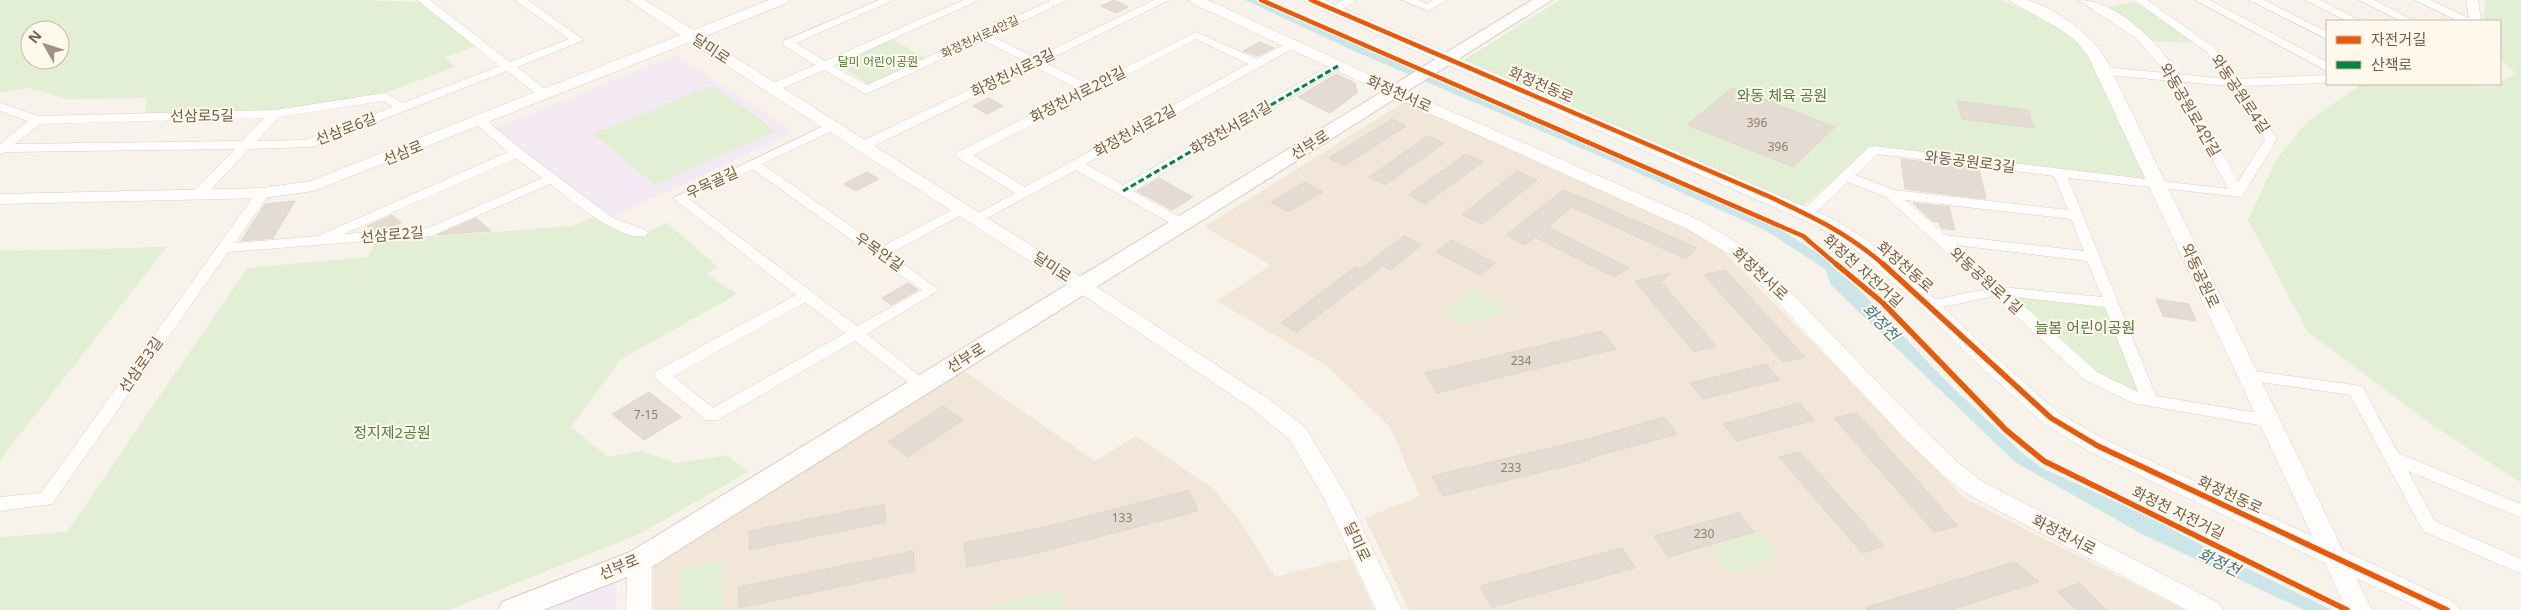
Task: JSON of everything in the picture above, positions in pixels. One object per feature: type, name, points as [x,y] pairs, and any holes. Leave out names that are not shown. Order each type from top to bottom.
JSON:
[{"type":"main road","points":[[1443,63],[1544,0]]},
{"type":"main road","name":"선부로","points":[[512,610],[640,560],[1443,63]]},
{"type":"street","points":[[423,0],[544,95]]},
{"type":"street","name":"선삼로6길","points":[[1,149],[307,144],[578,40],[521,0]]},
{"type":"street","name":"달미로","points":[[635,0],[1082,286],[1262,405],[1297,433],[1336,498],[1389,610]]},
{"type":"street","name":"선삼로","points":[[0,199],[263,194],[314,186],[481,122],[782,0]]},
{"type":"street","name":"화정천서로4안길","points":[[888,0],[786,43],[866,90],[1061,0]]},
{"type":"street","points":[[772,88],[973,0]]},
{"type":"street","name":"화정천서로3길","points":[[863,146],[1163,0]]},
{"type":"street","name":"화정천서로","points":[[1196,0],[1338,66],[1402,88],[1694,225],[1724,241],[1743,254],[1913,433],[1953,471],[1975,488],[2210,610]]},
{"type":"street","name":"화정천동로","points":[[1311,0],[1443,63],[1807,213],[1859,243],[2051,418],[2098,446],[2447,610]]},
{"type":"street","points":[[1333,10],[1351,0]]},
{"type":"street","points":[[1408,0],[1428,8],[1441,0]]},
{"type":"street","name":"와동공원로","points":[[2015,0],[2051,18],[2072,32],[2090,47],[2104,71],[2359,610]]},
{"type":"street","points":[[2089,2],[2114,0]]},
{"type":"street","name":"와동공원로4길","points":[[2140,0],[2211,50],[2271,139],[2237,194]]},
{"type":"street","points":[[2201,0],[2326,66]]},
{"type":"street","points":[[2255,0],[2326,36]]},
{"type":"street","points":[[2311,0],[2353,20]]},
{"type":"street","points":[[2365,0],[2407,20]]},
{"type":"street","points":[[2421,0],[2465,20]]},
{"type":"street","points":[[2472,0],[2475,20]]},
{"type":"street","name":"와동공원로4안길","points":[[2089,2],[2104,10],[2155,50],[2175,78],[2237,194]]},
{"type":"street","name":"화정천서로2안길","points":[[1025,192],[964,155],[1196,35],[1258,64]]},
{"type":"street","points":[[983,36],[1088,90]]},
{"type":"street","name":"화정천서로2길","points":[[978,219],[1294,44]]},
{"type":"street","name":"화정천서로1길","points":[[1123,191],[1338,66]]},
{"type":"street","points":[[2104,71],[2233,83],[2326,79]]},
{"type":"street","name":"선삼로5길","points":[[0,107],[38,120],[275,114],[385,97],[402,107]]},
{"type":"street","points":[[198,195],[275,114]]},
{"type":"street","points":[[1,149],[38,120]]},
{"type":"street","points":[[481,122],[551,179],[608,221],[641,233]]},
{"type":"street","name":"우목골길","points":[[832,126],[680,198],[922,385]]},
{"type":"street","name":"와동공원로3길","points":[[1807,213],[1874,150],[2157,185]]},
{"type":"street","points":[[313,242],[518,153]]},
{"type":"street","name":"우목안길","points":[[753,164],[932,290],[855,334]]},
{"type":"street","points":[[1076,164],[1182,224]]},
{"type":"street","points":[[2060,173],[2150,401]]},
{"type":"street","name":"와동공원로1길","points":[[1846,176],[1891,194],[2091,376],[2139,399],[2270,421]]},
{"type":"street","name":"선삼로2길","points":[[224,248],[431,232],[551,179]]},
{"type":"street","points":[[2157,185],[2237,194]]},
{"type":"street","name":"선삼로3길","points":[[0,504],[46,500],[263,194]]},
{"type":"street","points":[[1891,194],[2076,215]]},
{"type":"street","points":[[881,253],[963,210]]},
{"type":"street","points":[[1940,239],[2093,257]]},
{"type":"street","points":[[1929,305],[1997,291],[2111,303]]},
{"type":"street","points":[[805,296],[662,375],[712,416],[855,334]]},
{"type":"street","points":[[2247,375],[2356,390],[2429,526],[2521,567]]},
{"type":"street","points":[[2392,457],[2521,511]]},
{"type":"street","points":[[639,610],[640,560]]},
{"type":"shaded area","points":[[676,55],[794,132],[609,219],[496,128]]},
{"type":"shaded area","points":[[1404,102],[1692,232],[1722,250],[1964,498],[2185,610],[1409,610],[1365,518],[1420,496],[1390,427],[1327,366],[1217,301],[1271,265],[1204,227]]},
{"type":"shaded area","points":[[964,371],[1095,461],[1136,436],[1215,490],[1244,527],[1275,577],[1350,558],[1374,610],[654,610],[654,559]]},
{"type":"shaded area","points":[[617,577],[616,610],[541,610]]},
{"type":"green space","points":[[0,0],[371,0],[417,2],[476,46],[445,57],[455,67],[390,91],[282,111],[145,115],[146,98],[66,99],[28,88],[0,93]]},
{"type":"green space","name":"와동 체육 공원","points":[[1560,0],[2001,0],[2039,16],[2076,39],[2092,60],[2153,179],[1872,147],[1801,208],[1461,62]]},
{"type":"green space","points":[[2485,0],[2521,0],[2521,483],[2431,424],[2308,332],[2248,220],[2276,160],[2307,122],[2360,85],[2474,85],[2491,87],[2501,85],[2501,81],[2516,73],[2501,61],[2501,20],[2484,20]]},
{"type":"green space","points":[[2133,2],[2178,25],[2198,43],[2147,41],[2105,7]]},
{"type":"green space","name":"달미 어린이공원","points":[[889,37],[927,59],[870,85],[833,62]]},
{"type":"green space","points":[[712,85],[777,131],[655,185],[593,134]]},
{"type":"green space","name":"정지제2공원","points":[[595,216],[641,235],[667,223],[718,267],[707,274],[737,294],[620,360],[571,427],[608,457],[640,451],[677,463],[727,455],[748,472],[637,535],[449,610],[0,610],[0,537],[67,532],[247,268],[368,257],[376,241],[572,226]]},
{"type":"green space","points":[[167,247],[0,460],[0,251]]},
{"type":"green space","points":[[1473,290],[1511,310],[1463,325],[1443,314]]},
{"type":"green space","name":"늘봄 어린이공원","points":[[2007,293],[2104,303],[2144,398],[2095,375]]},
{"type":"green space","points":[[1759,533],[1779,557],[1729,573],[1710,548]]},
{"type":"green space","points":[[720,560],[723,610],[682,610],[680,570]]},
{"type":"green space","points":[[1061,590],[1066,610],[978,610]]},
{"type":"water","name":"화정천","points":[[1245,0],[1255,0],[1775,226],[1836,265],[1945,380],[2021,452],[2042,468],[2152,518],[2217,554],[2332,610],[2304,610],[2140,533],[2015,462],[1831,285],[1825,269],[1765,230],[1611,161],[1354,51]]},
{"type":"building","points":[[1114,0],[1128,7],[1116,13],[1101,6]]},
{"type":"building","points":[[1260,42],[1274,48],[1258,56],[1243,51]]},
{"type":"building","points":[[1336,74],[1355,83],[1357,93],[1330,113],[1298,97]]},
{"type":"building","points":[[1732,88],[1835,127],[1793,167],[1687,125]]},
{"type":"building","points":[[989,98],[1003,106],[987,114],[973,106]]},
{"type":"building","points":[[1957,101],[2028,110],[2034,128],[1962,119]]},
{"type":"building","points":[[1392,119],[1406,126],[1344,166],[1329,158]]},
{"type":"building","points":[[1428,136],[1444,143],[1385,185],[1369,177]]},
{"type":"building","points":[[1466,154],[1483,162],[1425,204],[1408,195]]},
{"type":"building","points":[[1901,159],[1979,169],[1986,199],[1905,189]]},
{"type":"building","points":[[1517,171],[1537,180],[1482,224],[1462,215]]},
{"type":"building","points":[[867,172],[879,179],[856,191],[844,184]]},
{"type":"building","points":[[1159,178],[1193,197],[1172,210],[1137,191]]},
{"type":"building","points":[[1305,182],[1323,192],[1288,212],[1271,202]]},
{"type":"building","points":[[1563,190],[1697,248],[1686,259],[1572,207],[1548,227],[1629,268],[1614,277],[1535,237],[1525,245],[1506,235]]},
{"type":"building","points":[[295,201],[273,238],[241,241],[265,204]]},
{"type":"building","points":[[1913,203],[1949,207],[1955,230],[1941,228],[1939,222],[1932,221]]},
{"type":"building","points":[[392,215],[401,223],[385,229],[372,230],[367,226]]},
{"type":"building","points":[[476,218],[491,231],[437,235]]},
{"type":"building","points":[[1404,236],[1422,245],[1390,270],[1383,266],[1297,332],[1281,323],[1355,267],[1360,269]]},
{"type":"building","points":[[1452,240],[1495,263],[1480,275],[1436,252]]},
{"type":"building","points":[[1725,270],[1805,357],[1783,362],[1704,275]]},
{"type":"building","points":[[1671,273],[1658,285],[1663,284],[1716,346],[1694,352],[1635,281]]},
{"type":"building","points":[[908,283],[918,290],[891,305],[882,298]]},
{"type":"building","points":[[2156,299],[2189,304],[2196,321],[2163,316]]},
{"type":"building","points":[[1601,331],[1616,349],[1437,393],[1425,373]]},
{"type":"building","points":[[1766,364],[1780,380],[1703,399],[1690,383]]},
{"type":"building","points":[[649,392],[681,417],[644,440],[612,414]]},
{"type":"building","points":[[1799,403],[1815,420],[1737,441],[1723,424]]},
{"type":"building","points":[[943,406],[963,420],[908,457],[888,442]]},
{"type":"building","points":[[1857,413],[1958,526],[1934,532],[1834,418]]},
{"type":"building","points":[[1664,417],[1677,434],[1589,458],[1591,460],[1443,496],[1432,476],[1588,439]]},
{"type":"building","points":[[1800,452],[1884,546],[1862,553],[1779,457]]},
{"type":"building","points":[[1189,490],[1198,511],[1037,553],[967,567],[964,543],[1045,527]]},
{"type":"building","points":[[884,504],[886,522],[749,550],[749,531]]},
{"type":"building","points":[[1739,513],[1754,532],[1668,557],[1654,536]]},
{"type":"building","points":[[1622,548],[1635,568],[1492,607],[1480,586]]},
{"type":"building","points":[[913,551],[915,571],[739,608],[739,587]]},
{"type":"building","points":[[2015,562],[2039,582],[1950,610],[1867,610],[1867,607]]},
{"type":"building","points":[[2080,583],[2106,610],[2076,610],[2057,591]]},
{"type":"marked path","points":[[1123,191],[1338,66]]},
{"type":"cycle path","name":"화정천 자전거길","points":[[1261,0],[1803,236],[1883,303],[2006,430],[2044,461],[2347,610]]},
{"type":"cycle path","name":"화정천 자전거길","points":[[1311,0],[1768,196],[1824,222],[1859,243],[1917,293],[1984,358],[2051,418],[2098,446],[2447,610]]}]
